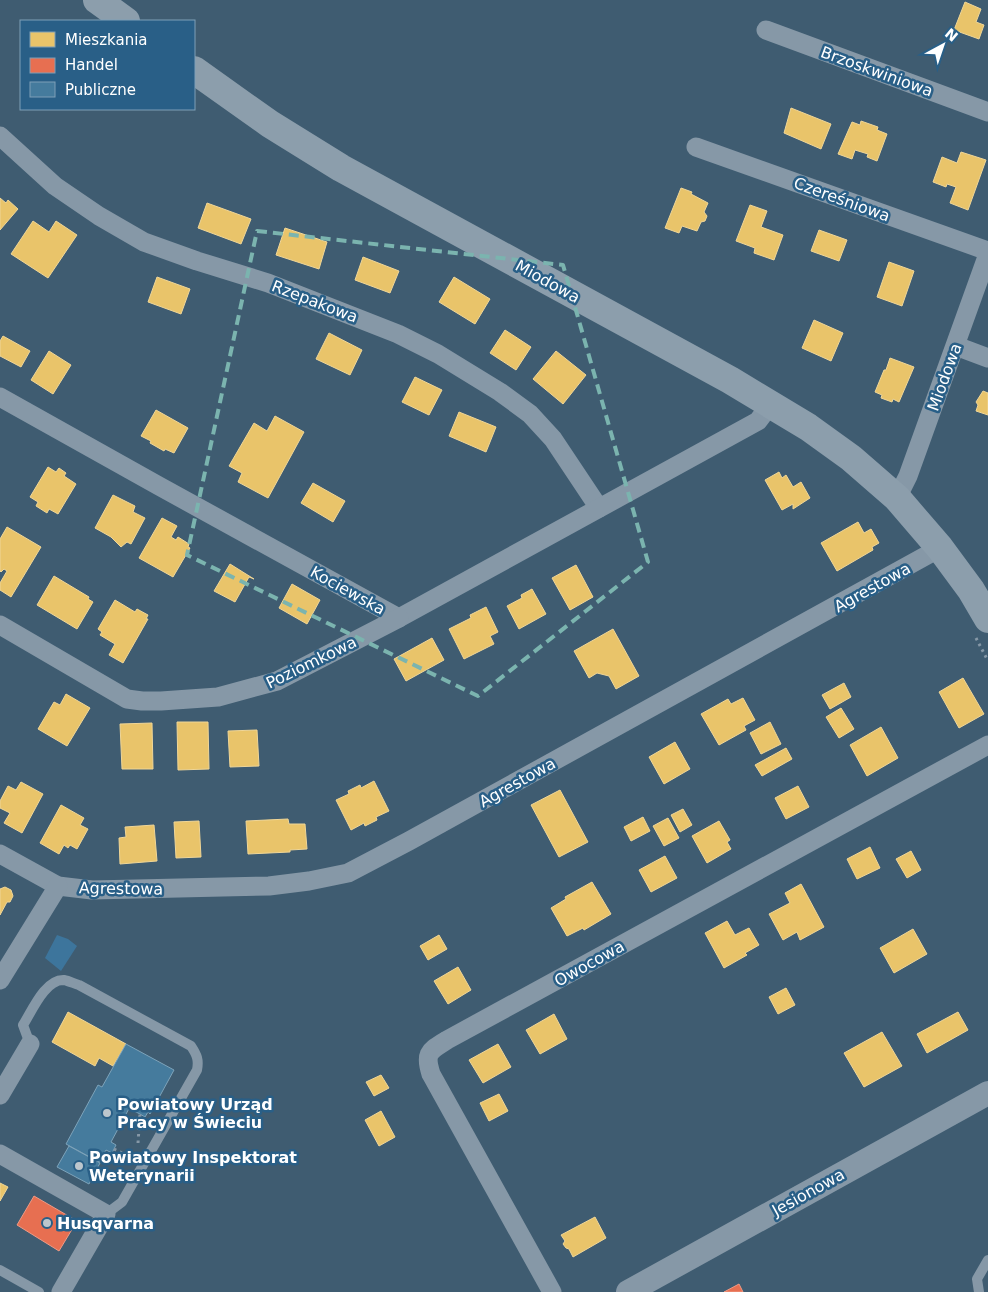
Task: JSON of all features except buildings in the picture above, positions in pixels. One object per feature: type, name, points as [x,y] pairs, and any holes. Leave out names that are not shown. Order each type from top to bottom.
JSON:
[{"type":"main road","points":[[97,0],[125,20]]},
{"type":"main road","name":"Miodowa","points":[[195,71],[270,124],[341,168],[730,380],[808,427],[851,458],[897,498],[940,548],[971,590],[980,625]]},
{"type":"street","name":"Brzoskwiniowa","points":[[766,30],[988,112]]},
{"type":"street","name":"Rzepakowa","points":[[0,136],[55,186],[99,216],[144,242],[268,283],[398,334],[438,354],[530,414],[553,439],[599,508]]},
{"type":"street","name":"Czereśniowa","points":[[696,147],[988,253]]},
{"type":"street","name":"Miodowa","points":[[897,498],[908,476],[988,253]]},
{"type":"street","points":[[956,346],[988,358]]},
{"type":"street","name":"Kociewska","points":[[0,397],[398,618],[758,421],[770,405]]},
{"type":"street","name":"Agrestowa","points":[[58,886],[92,890],[269,886],[309,881],[348,872],[444,822],[940,548]]},
{"type":"street","name":"Poziomkowa","points":[[0,625],[127,698],[142,702],[218,697],[277,681],[398,618]]},
{"type":"street","name":"Owocowa","points":[[552,1292],[431,1074],[427,1061],[428,1055],[435,1048],[456,1035],[988,746]]},
{"type":"street","points":[[0,854],[58,886],[0,980]]},
{"type":"street","points":[[0,1094],[30,1044]]},
{"type":"street","name":"Jesionowa","points":[[628,1292],[988,1093]]},
{"type":"street","points":[[0,1154],[106,1214],[61,1292]]},
{"type":"lane","points":[[30,1044],[23,1025],[45,989],[53,983],[63,980],[79,985],[191,1046],[199,1061],[197,1070],[122,1202],[106,1214]]},
{"type":"lane","points":[[979,1292],[977,1279],[988,1260]]},
{"type":"lane","points":[[0,1270],[39,1292]]},
{"type":"path","points":[[980,625],[988,661]]},
{"type":"path","points":[[130,1157],[139,1143],[140,1114]]},
{"type":"path","points":[[114,1149],[144,1165]]},
{"type":"highlighted area","points":[[257,231],[563,265],[648,562],[478,696],[187,555]]},
{"type":"shaded area","points":[[57,935],[68,939],[77,946],[61,971],[45,958]]},
{"type":"place","name":"Powiatowy Urząd Pracy w Świeciu","points":[[107,1113]]},
{"type":"place","name":"Powiatowy Inspektorat Weterynarii","points":[[79,1166]]},
{"type":"place","name":"Husqvarna","points":[[47,1223]]}]
